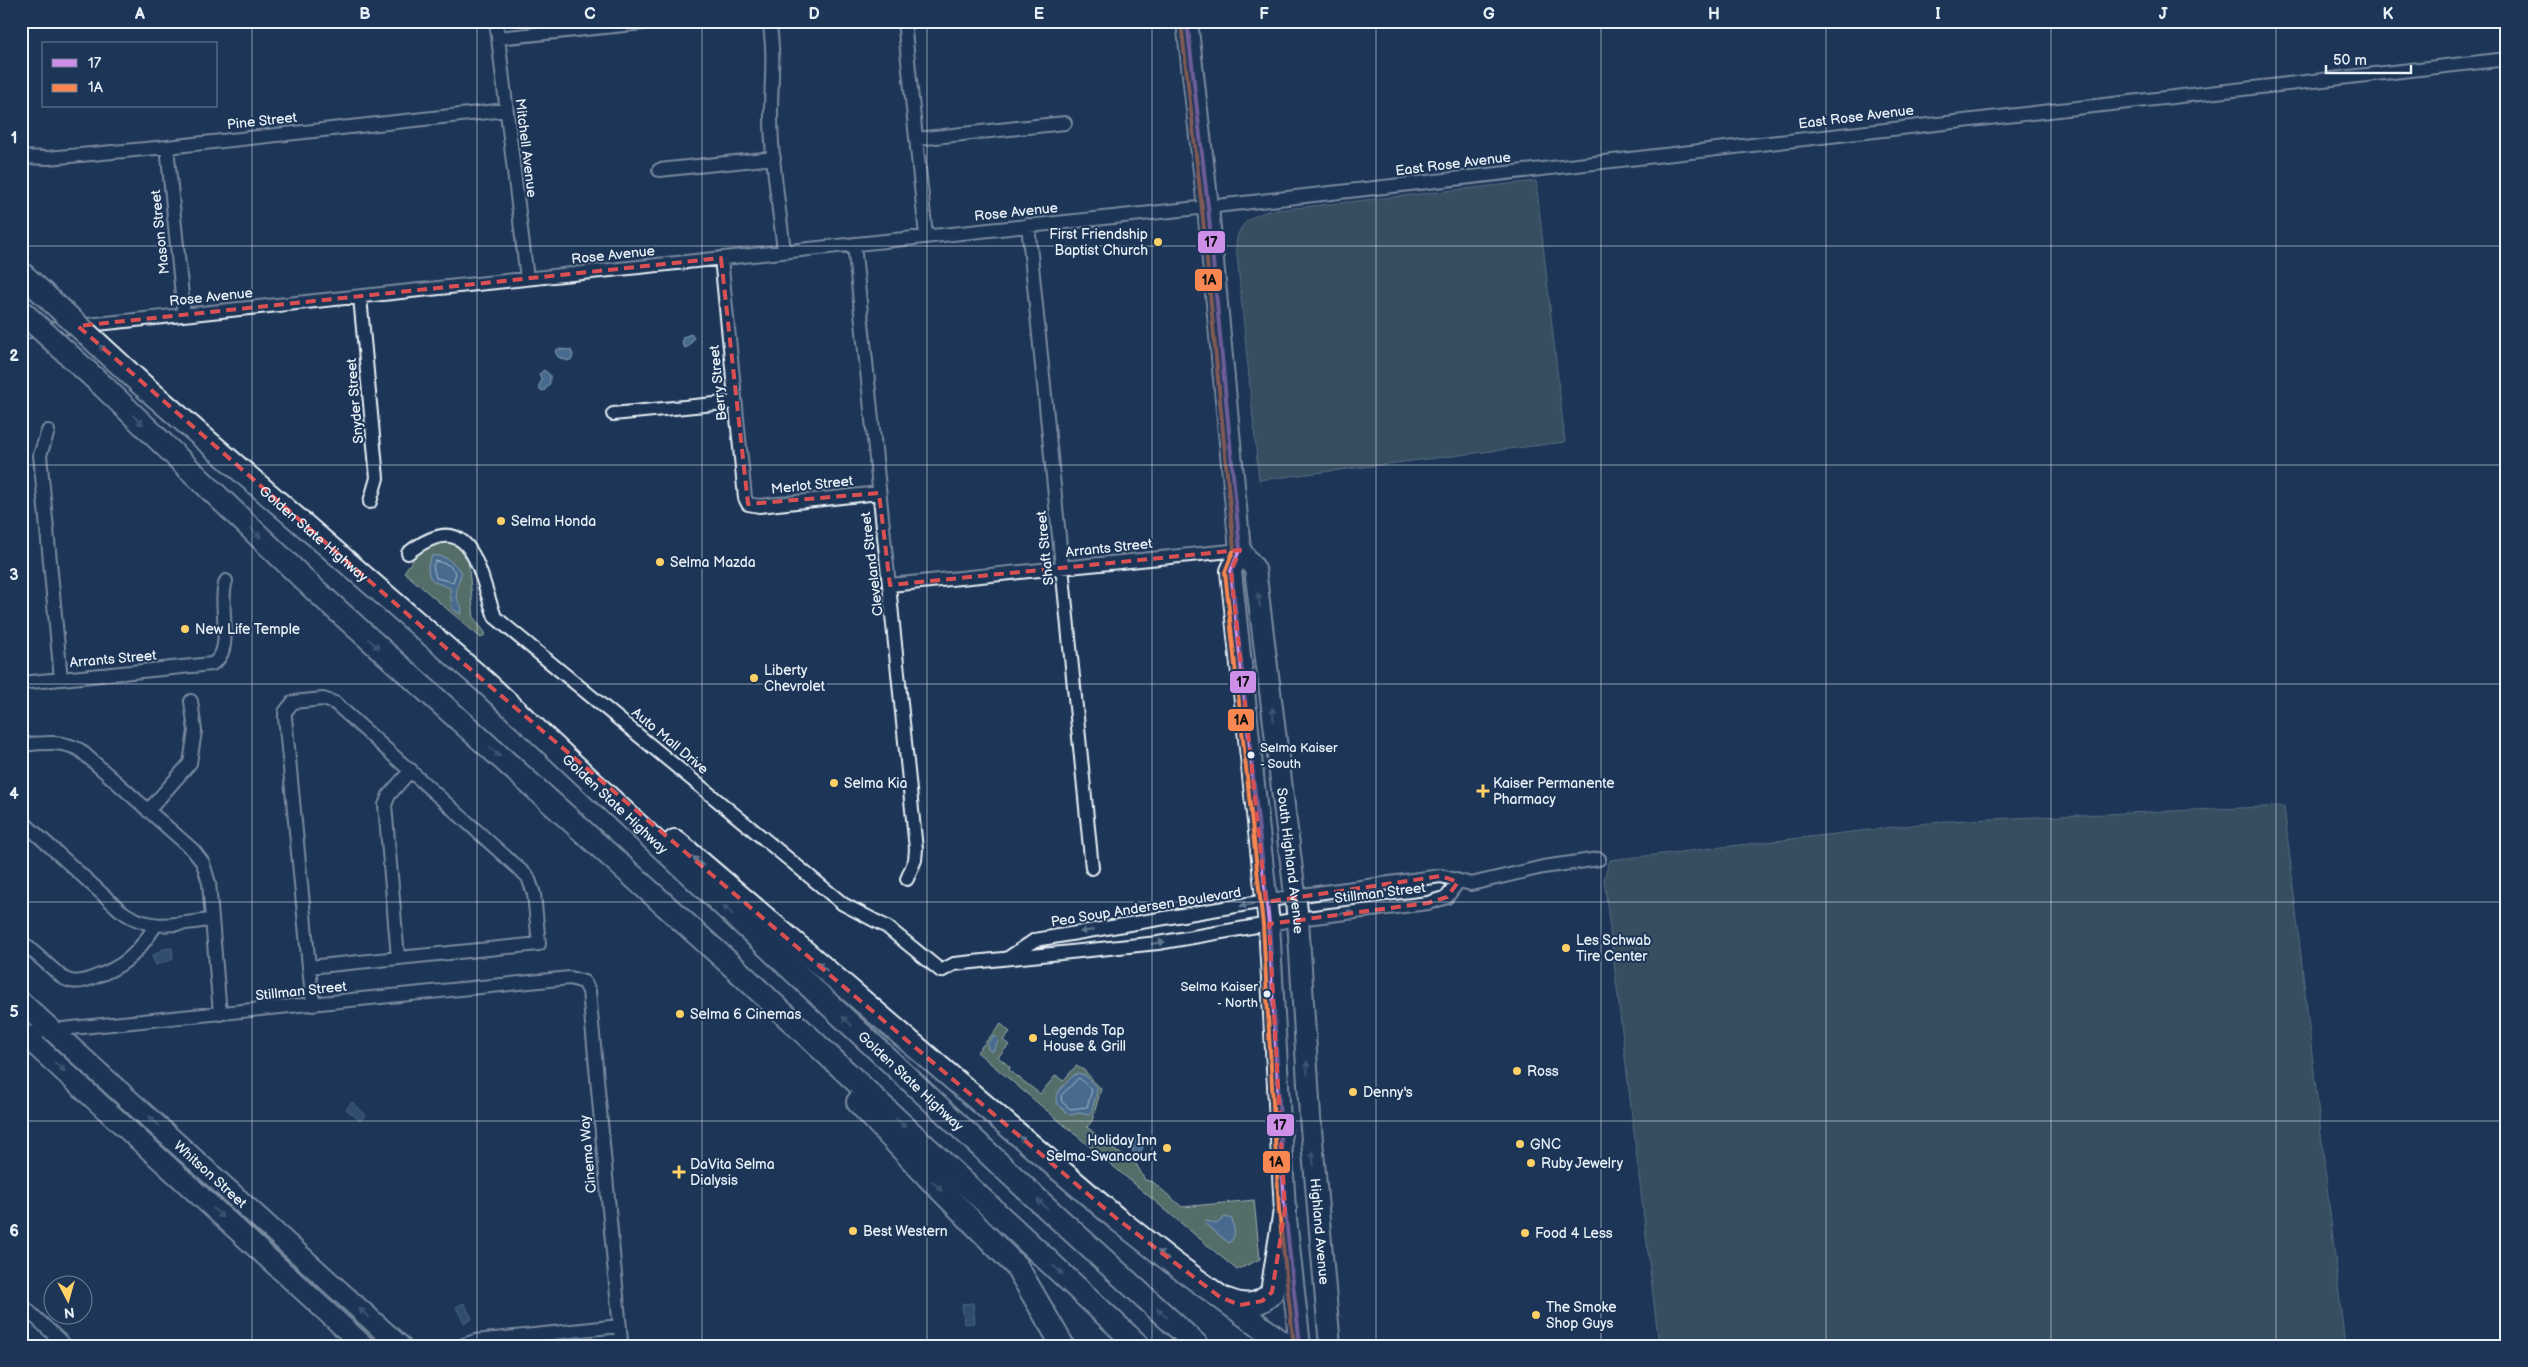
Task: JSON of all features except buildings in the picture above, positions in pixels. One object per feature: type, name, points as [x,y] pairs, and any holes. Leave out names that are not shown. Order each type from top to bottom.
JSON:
[{"type":"highway","name":"Golden State Highway","points":[[21,273],[140,383],[484,682],[1037,1199],[1198,1346]]},
{"type":"highway","points":[[21,311],[103,386],[314,589],[737,970],[1139,1346]]},
{"type":"highway","points":[[484,682],[729,886],[1116,1218],[1287,1346]]},
{"type":"highway","points":[[737,970],[927,1176],[1017,1267],[1063,1346]]},
{"type":"highway","points":[[1220,1297],[1240,1305],[1248,1305],[1262,1301],[1272,1292],[1285,1210]]},
{"type":"main road","name":"South Highland Avenue","points":[[1187,21],[1208,207],[1240,550],[1231,571],[1269,924],[1285,1210]]},
{"type":"main road","name":"South Highland Avenue","points":[[1240,550],[1255,570],[1298,919],[1310,1116]]},
{"type":"main road","name":"Whitson Street","points":[[21,1002],[226,1186],[400,1346]]},
{"type":"main road","name":"Whitson Street","points":[[22,1034],[364,1346]]},
{"type":"main road","name":"Highland Avenue","points":[[1310,1116],[1330,1346]]},
{"type":"main road","points":[[142,1143],[171,1154],[211,1190],[215,1191],[226,1186]]},
{"type":"main road","points":[[1285,1210],[1300,1346]]},
{"type":"main road","points":[[248,1240],[260,1233],[319,1284],[339,1290]]},
{"type":"street","name":"Mitchell Avenue","points":[[496,21],[527,279]]},
{"type":"street","points":[[498,38],[663,21]]},
{"type":"street","points":[[769,21],[773,47],[771,114],[784,251]]},
{"type":"street","points":[[904,21],[926,236]]},
{"type":"street","name":"East Rose Avenue","points":[[1208,207],[2507,58]]},
{"type":"street","name":"Pine Street","points":[[21,157],[48,158],[167,147],[506,110]]},
{"type":"street","points":[[916,139],[1065,123]]},
{"type":"street","name":"Mason Street","points":[[167,147],[184,315]]},
{"type":"street","points":[[659,170],[774,158]]},
{"type":"street","name":"Rose Avenue","points":[[21,332],[1208,207]]},
{"type":"street","name":"Shaft Street","points":[[1028,225],[1092,868]]},
{"type":"street","name":"Cleveland Street","points":[[854,244],[916,849],[915,860],[907,879]]},
{"type":"street","name":"Berry Street","points":[[721,258],[745,498],[748,504]]},
{"type":"street","name":"Snyder Street","points":[[360,297],[377,478],[370,502]]},
{"type":"street","points":[[613,414],[735,402]]},
{"type":"street","points":[[48,431],[40,454],[60,679]]},
{"type":"street","name":"Merlot Street","points":[[748,504],[759,506],[879,493]]},
{"type":"street","name":"Auto Mall Drive","points":[[408,553],[425,540],[444,537],[459,538],[468,544],[476,558],[495,617],[843,904],[887,927],[941,971]]},
{"type":"street","name":"Arrants Street","points":[[890,584],[1240,550]]},
{"type":"street","name":"Arrants Street","points":[[21,683],[208,665],[221,658],[225,647],[222,594],[226,581]]},
{"type":"street","points":[[309,967],[539,944],[534,894],[528,877],[411,770],[328,699],[300,700],[286,708],[285,717],[309,967],[313,1005]]},
{"type":"street","points":[[148,811],[190,763],[195,731],[191,701]]},
{"type":"street","points":[[21,745],[53,742],[72,745],[194,850],[203,864],[209,883],[220,1014]]},
{"type":"street","points":[[398,958],[385,805],[389,795],[411,770]]},
{"type":"street","points":[[21,820],[124,913],[141,923],[156,925],[212,920]]},
{"type":"street","name":"Stillman Street","points":[[1295,896],[1441,876],[1471,884],[1543,867],[1599,859]]},
{"type":"street","name":"Stillman Street","points":[[1298,919],[1428,903],[1447,897],[1458,882]]},
{"type":"street","name":"Pea Soup Andersen Boulevard","points":[[1006,959],[1035,940],[1295,896]]},
{"type":"street","name":"Pea Soup Andersen Boulevard","points":[[941,971],[954,964],[1158,943],[1298,919]]},
{"type":"street","points":[[21,941],[67,981],[77,982],[121,966],[145,942],[156,925]]},
{"type":"street","name":"Stillman Street","points":[[22,1034],[570,978],[584,982]]},
{"type":"street","name":"Cinema Way","points":[[584,982],[589,991],[620,1326]]},
{"type":"street","points":[[21,1304],[66,1346]]},
{"type":"street","points":[[461,1346],[475,1341],[620,1326],[621,1340],[562,1346]]},
{"type":"highlighted area","points":[[721,258],[748,504],[879,493],[890,585],[1240,550],[1231,571],[1266,902],[1441,876],[1458,882],[1447,897],[1428,903],[1269,924],[1285,1210],[1278,1264],[1272,1292],[1262,1301],[1240,1305],[1220,1297],[1116,1218],[485,682],[78,326]]},
{"type":"green space","points":[[1536,181],[1565,442],[1259,480],[1236,244],[1242,226],[1250,219],[1268,211]]},
{"type":"green space","points":[[454,540],[468,560],[474,618],[486,634],[481,638],[404,572],[426,542]]},
{"type":"green space","points":[[2284,806],[2345,1346],[1659,1346],[1604,878],[1610,860],[1947,821]]},
{"type":"green space","points":[[1001,1024],[1010,1032],[1003,1040],[1009,1045],[998,1057],[1010,1067],[1009,1070],[1040,1094],[1056,1075],[1063,1081],[1076,1066],[1084,1070],[1101,1089],[1092,1121],[1087,1127],[1117,1152],[1134,1160],[1145,1180],[1153,1182],[1182,1207],[1254,1200],[1260,1259],[1237,1270],[977,1052]]},
{"type":"water","points":[[691,334],[694,338],[689,346],[685,348],[682,344],[683,337]]},
{"type":"water","points":[[558,349],[571,350],[572,359],[568,361],[558,357],[555,351]]},
{"type":"water","points":[[544,370],[550,375],[550,383],[542,391],[538,387],[542,380],[539,374]]},
{"type":"water","points":[[432,556],[445,558],[462,572],[457,595],[457,599],[462,607],[461,614],[452,609],[450,588],[434,581],[429,576],[428,565]]},
{"type":"water","points":[[172,948],[173,959],[156,965],[152,956],[163,949]]},
{"type":"water","points":[[994,1036],[999,1040],[992,1052],[988,1049],[987,1044]]},
{"type":"water","points":[[1078,1073],[1085,1075],[1097,1088],[1089,1115],[1079,1113],[1070,1115],[1056,1101],[1057,1093],[1060,1089]]},
{"type":"water","points":[[352,1102],[366,1115],[360,1121],[346,1109]]},
{"type":"water","points":[[1138,1137],[1143,1147],[1140,1153],[1136,1155],[1133,1152],[1130,1141],[1132,1138]]},
{"type":"water","points":[[1225,1217],[1232,1219],[1234,1229],[1232,1241],[1229,1243],[1204,1223],[1207,1221],[1216,1224]]},
{"type":"water","points":[[464,1303],[472,1319],[464,1323],[456,1307]]},
{"type":"water","points":[[973,1303],[975,1323],[964,1324],[962,1304]]},
{"type":"transit line","name":"17","points":[[1187,21],[1208,207],[1240,550],[1231,571],[1269,924],[1285,1210],[1300,1346]]},
{"type":"transit line","name":"1A","points":[[1181,22],[1202,208],[1234,549],[1225,572],[1263,925],[1279,1210],[1294,1346]]},
{"type":"place","name":"First Friendship Baptist Church","points":[[1158,242]]},
{"type":"place","name":"Selma Honda","points":[[501,521]]},
{"type":"place","name":"Selma Mazda","points":[[660,562]]},
{"type":"place","name":"New Life Temple","points":[[185,629]]},
{"type":"place","name":"Liberty Chevrolet","points":[[754,678]]},
{"type":"place","name":"Selma Kaiser - South","points":[[1251,755]]},
{"type":"place","name":"Selma Kia","points":[[834,783]]},
{"type":"place","name":"Kaiser Permanente Pharmacy","points":[[1483,791]]},
{"type":"place","name":"Les Schwab Tire Center","points":[[1566,948]]},
{"type":"place","name":"Selma Kaiser - North","points":[[1267,994]]},
{"type":"place","name":"Selma 6 Cinemas","points":[[680,1014]]},
{"type":"place","name":"Legends Tap House & Grill","points":[[1033,1038]]},
{"type":"place","name":"Ross","points":[[1517,1071]]},
{"type":"place","name":"Denny's","points":[[1353,1092]]},
{"type":"place","name":"GNC","points":[[1520,1144]]},
{"type":"place","name":"Holiday Inn Selma-Swancourt","points":[[1167,1148]]},
{"type":"place","name":"Ruby Jewelry","points":[[1531,1163]]},
{"type":"place","name":"DaVita Selma Dialysis","points":[[679,1172]]},
{"type":"place","name":"Best Western","points":[[853,1231]]},
{"type":"place","name":"Food 4 Less","points":[[1525,1233]]},
{"type":"place","name":"The Smoke Shop Guys","points":[[1536,1315]]}]
